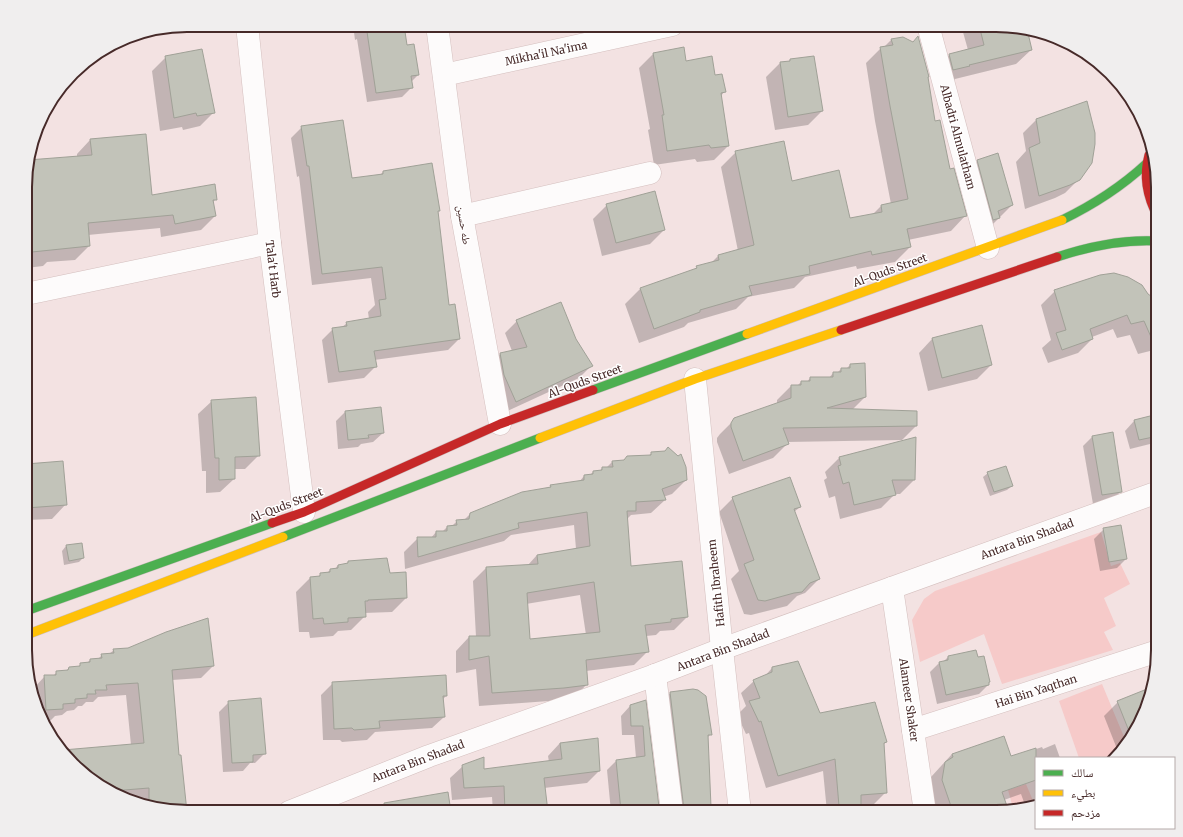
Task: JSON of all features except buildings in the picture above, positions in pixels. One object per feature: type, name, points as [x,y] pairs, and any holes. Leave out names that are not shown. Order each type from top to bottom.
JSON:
[{"type":"main road","points":[[1148,158],[1146,164],[1146,187],[1151,203]]},
{"type":"main road","name":"Al-Quds Street","points":[[32,609],[304,512],[500,424],[988,248],[1081,212],[1116,191],[1146,164]]},
{"type":"main road","points":[[32,633],[696,379],[1080,249],[1100,243],[1120,240],[1151,241]]},
{"type":"street","name":"Tala't Harb","points":[[248,32],[270,243],[304,512]]},
{"type":"street","name":"طه حسين","points":[[438,32],[462,216],[500,424]]},
{"type":"street","name":"Mikha'il Na'ima","points":[[444,75],[640,32]]},
{"type":"street","name":"Albadri Almulatham","points":[[930,32],[988,248]]},
{"type":"street","points":[[462,216],[650,173]]},
{"type":"street","points":[[32,293],[270,243]]},
{"type":"street","name":"Hafith Ibraheem","points":[[696,379],[722,649],[739,805]]},
{"type":"street","name":"Antara Bin Shadad","points":[[306,805],[428,756],[1151,495]]},
{"type":"street","name":"Alameer Shaker","points":[[892,588],[924,805]]},
{"type":"street","name":"Hai Bin Yaqthan","points":[[913,730],[1151,653]]},
{"type":"street","points":[[655,675],[671,805]]},
{"type":"shaded area","points":[[1101,532],[1111,566],[1120,563],[1130,584],[1104,598],[1116,626],[1104,632],[1113,650],[1002,684],[984,634],[920,662],[912,620],[924,599],[935,591]]},
{"type":"shaded area","points":[[1102,684],[1124,737],[1109,757],[1079,757],[1059,701]]},
{"type":"shaded area","points":[[1026,784],[1033,801],[1012,804],[1008,790]]},
{"type":"traffic: fast","points":[[1062,220],[1106,195],[1146,164]]},
{"type":"traffic: fast","points":[[1057,257],[1106,244],[1132,241],[1151,241]]},
{"type":"traffic: fast","points":[[593,390],[747,334]]},
{"type":"traffic: fast","points":[[283,537],[540,438]]},
{"type":"traffic: fast","points":[[32,609],[272,523]]},
{"type":"traffic: slow","points":[[747,334],[1062,220]]},
{"type":"traffic: slow","points":[[540,438],[695,379],[841,330]]},
{"type":"traffic: slow","points":[[32,633],[283,537]]},
{"type":"traffic: jam","points":[[1148,158],[1146,179],[1151,202]]},
{"type":"traffic: jam","points":[[841,330],[1057,257]]},
{"type":"traffic: jam","points":[[272,523],[304,512],[500,424],[593,390]]}]
